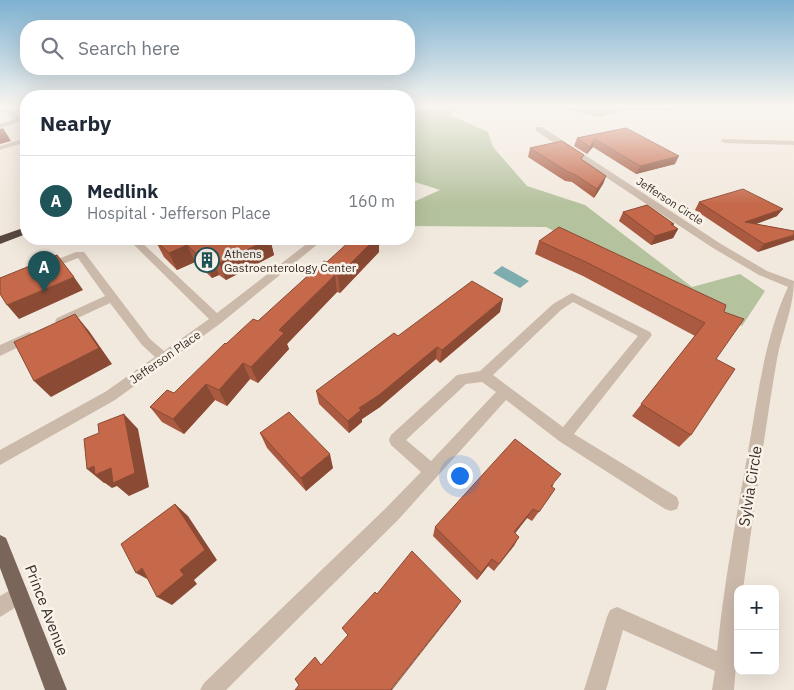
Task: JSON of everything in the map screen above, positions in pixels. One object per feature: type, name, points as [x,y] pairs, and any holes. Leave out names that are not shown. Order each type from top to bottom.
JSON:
[{"type":"highway","points":[[0,230],[20,225]]},
{"type":"highway","points":[[0,240],[20,232]]},
{"type":"main road","name":"Prince Avenue","points":[[0,544],[56,690]]},
{"type":"street","name":"Jefferson Circle","points":[[556,139],[732,255],[762,273],[794,285]]},
{"type":"street","points":[[725,141],[794,143]]},
{"type":"street","points":[[0,148],[20,142]]},
{"type":"street","points":[[139,245],[217,320]]},
{"type":"street","name":"Jefferson Place","points":[[0,458],[110,396],[217,320],[311,245]]},
{"type":"street","points":[[36,271],[80,254],[146,342],[164,358]]},
{"type":"street","name":"Sylvia Circle","points":[[723,690],[732,598],[771,357],[783,310],[794,285]]},
{"type":"street","points":[[0,351],[112,296]]},
{"type":"street","points":[[432,472],[396,440],[462,379],[484,376],[557,307],[572,297],[646,335],[564,436]]},
{"type":"street","points":[[484,376],[564,436],[671,503]]},
{"type":"street","points":[[211,690],[392,514],[505,392]]},
{"type":"street","points":[[0,607],[19,594]]},
{"type":"street","points":[[596,690],[617,617],[725,665]]},
{"type":"green space","points":[[415,139],[490,139],[493,147],[527,186],[585,205],[692,287],[740,274],[765,291],[742,326],[546,227],[415,226],[415,201],[440,190],[415,182]]},
{"type":"water","points":[[502,266],[529,281],[520,288],[493,273]]},
{"type":"building","points":[[579,139],[595,139],[590,147]]},
{"type":"building","points":[[595,139],[647,139],[679,156],[640,166]]},
{"type":"building","points":[[562,141],[584,155],[581,159],[606,176],[597,189],[530,148]]},
{"type":"building","points":[[743,189],[783,209],[745,222],[794,231],[794,235],[764,244],[699,202]]},
{"type":"building","points":[[647,205],[674,224],[671,224],[678,229],[655,236],[623,212]]},
{"type":"building","points":[[559,227],[726,305],[724,312],[744,319],[716,359],[735,369],[691,435],[641,404],[705,323],[588,263],[539,241]]},
{"type":"building","points":[[160,245],[187,245],[169,253]]},
{"type":"building","points":[[187,245],[257,245],[219,263],[213,258],[205,262]]},
{"type":"building","points":[[345,245],[369,245],[338,276],[335,275],[279,330],[284,333],[251,367],[243,363],[219,390],[206,384],[173,419],[150,407],[167,390],[174,393],[225,343],[253,319],[258,321],[324,261],[327,262]]},
{"type":"building","points":[[57,255],[74,277],[7,305],[0,294],[0,278]]},
{"type":"building","points":[[472,281],[503,299],[442,350],[437,347],[379,395],[359,408],[361,410],[348,421],[316,391],[394,333],[398,336]]},
{"type":"building","points":[[75,314],[99,348],[34,381],[14,342]]},
{"type":"building","points":[[289,412],[330,454],[301,478],[260,433]]},
{"type":"building","points":[[124,414],[135,473],[113,483],[111,468],[95,475],[94,466],[87,469],[84,439],[99,433],[98,424]]},
{"type":"building","points":[[515,439],[561,474],[551,486],[555,489],[539,512],[533,509],[514,532],[519,537],[499,564],[492,559],[481,573],[435,527]]},
{"type":"building","points":[[175,504],[205,550],[180,570],[184,575],[157,597],[142,568],[136,573],[121,544]]},
{"type":"building","points":[[412,551],[461,601],[392,690],[295,690],[299,685],[295,679],[315,657],[321,665],[348,635],[342,628],[375,592],[377,594]]},
{"type":"place","name":"Athens Gastroenterology Center","points":[[207,260]]},
{"type":"place","name":"Medlink","points":[[44,292]]}]
